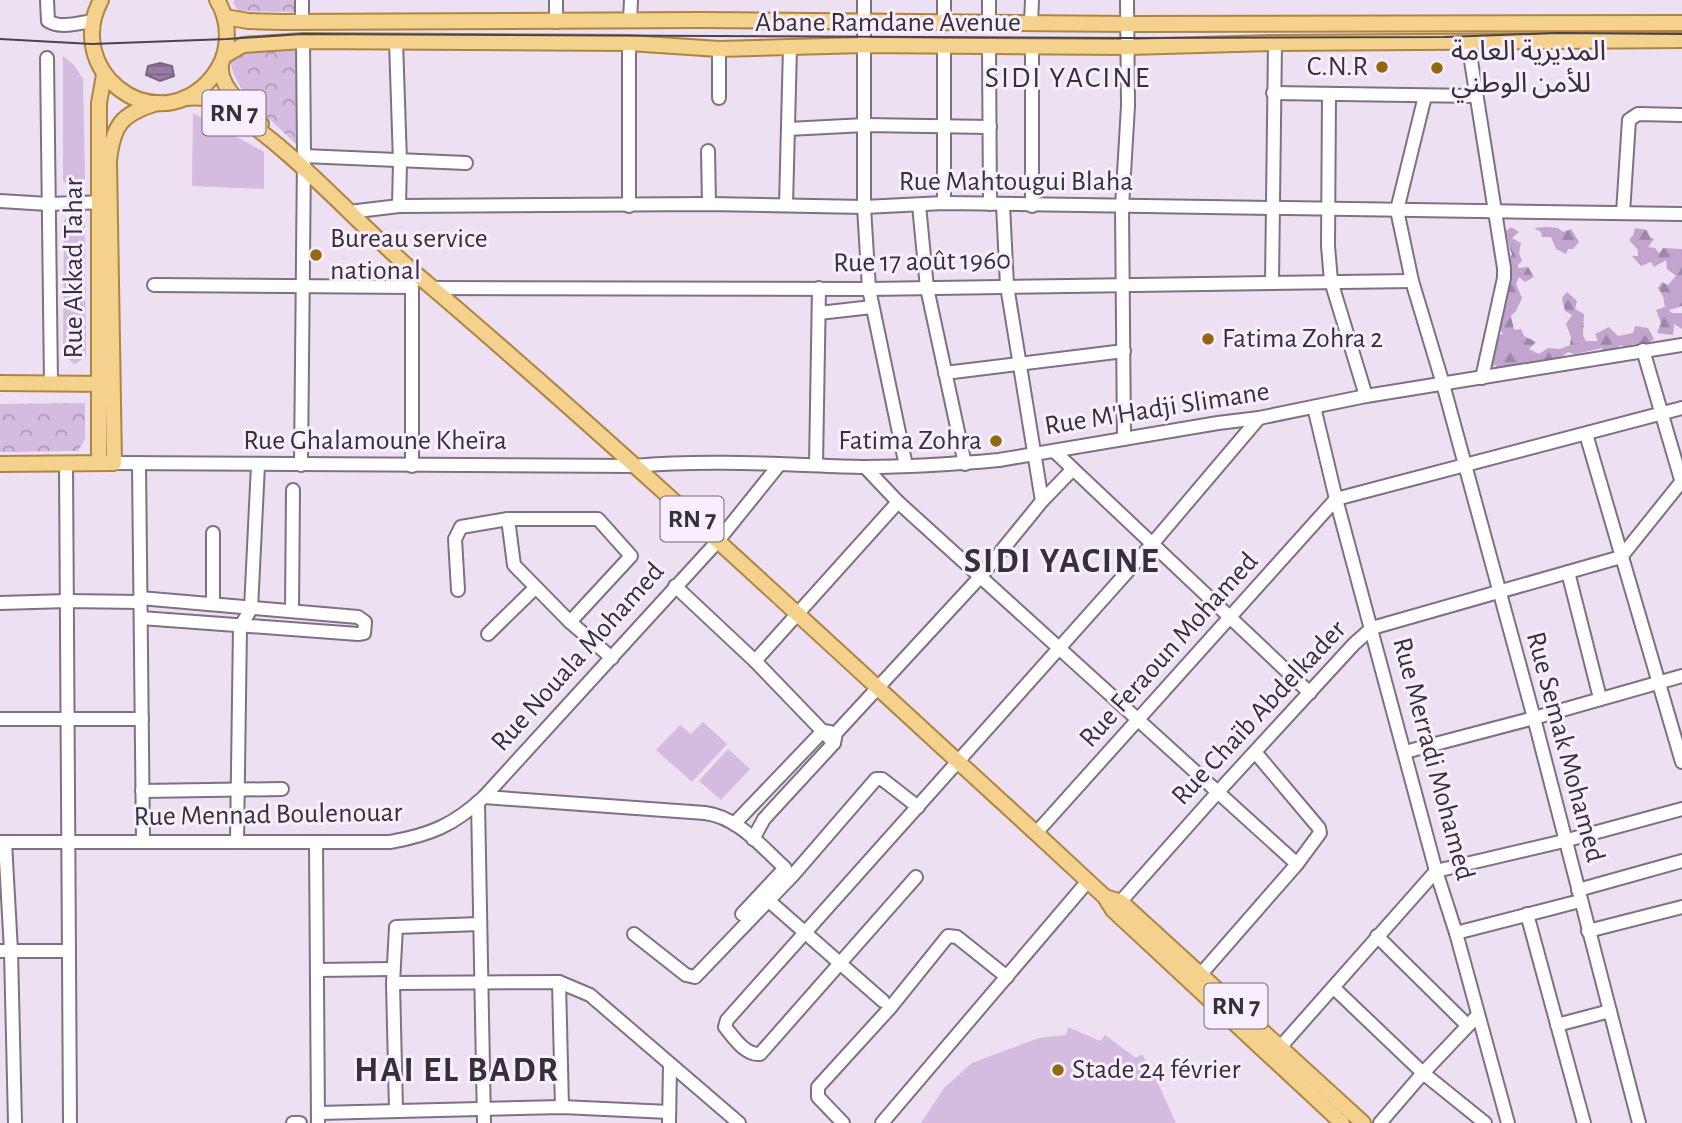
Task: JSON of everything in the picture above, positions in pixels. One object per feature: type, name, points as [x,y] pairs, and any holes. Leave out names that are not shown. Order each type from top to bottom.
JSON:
[{"type":"main road","points":[[101,0],[93,21],[92,44],[104,75],[127,95],[141,101],[157,103],[185,98],[200,90],[212,78],[223,60],[227,34],[222,6]]},
{"type":"main road","name":"Abane Ramdane Avenue","points":[[222,6],[257,22],[1682,23]]},
{"type":"main road","name":"Abane Ramdane Avenue","points":[[223,60],[243,46],[303,41],[629,43],[719,49],[865,45],[1129,47],[1275,43],[1682,40]]},
{"type":"main road","name":"RN 7","points":[[223,60],[219,74],[225,85],[277,144]]},
{"type":"main road","name":"Rue Akkad Tahar","points":[[104,75],[99,103],[104,202],[106,384],[114,463]]},
{"type":"main road","name":"RN 7","points":[[185,98],[204,97],[221,104],[304,162],[349,212],[413,271],[529,370],[1105,897],[1201,974],[1342,1123]]},
{"type":"main road","name":"Rue Akkad Tahar","points":[[104,202],[114,133],[119,124],[134,110],[157,103]]},
{"type":"main road","points":[[0,383],[106,384]]},
{"type":"main road","name":"Rue Akkad Tahar","points":[[99,462],[106,384]]},
{"type":"main road","points":[[0,464],[114,463]]},
{"type":"main road","name":"RN 7","points":[[1117,906],[1276,1052],[1363,1123]]},
{"type":"street","points":[[47,0],[48,21],[51,24],[69,25],[93,21]]},
{"type":"street","points":[[302,0],[302,22]]},
{"type":"street","points":[[556,0],[556,22]]},
{"type":"street","points":[[630,21],[631,0]]},
{"type":"street","points":[[864,0],[864,207],[869,289],[906,467]]},
{"type":"street","points":[[944,0],[944,23]]},
{"type":"street","points":[[989,0],[989,23]]},
{"type":"street","points":[[1031,0],[1031,23]]},
{"type":"street","points":[[1124,439],[1122,207],[1128,106],[1127,0]]},
{"type":"street","points":[[301,465],[303,41]]},
{"type":"street","points":[[396,41],[399,206]]},
{"type":"street","points":[[1468,42],[1503,251],[1504,278],[1482,378]]},
{"type":"street","points":[[629,43],[629,206]]},
{"type":"street","points":[[1272,283],[1275,43]]},
{"type":"street","points":[[786,205],[790,47]]},
{"type":"street","points":[[944,47],[944,203]]},
{"type":"street","points":[[989,47],[990,127],[996,204],[1006,286],[1042,501]]},
{"type":"street","points":[[1032,47],[1032,206]]},
{"type":"street","points":[[719,49],[719,97]]},
{"type":"street","points":[[47,58],[51,384]]},
{"type":"street","points":[[1273,93],[1476,96]]},
{"type":"street","points":[[1329,94],[1328,210],[1331,281],[1366,396]]},
{"type":"street","points":[[1397,210],[1425,96]]},
{"type":"street","points":[[1623,213],[1629,120],[1638,114],[1682,115]]},
{"type":"street","points":[[788,129],[865,125],[990,127]]},
{"type":"street","points":[[708,151],[709,204]]},
{"type":"street","points":[[304,162],[466,163]]},
{"type":"street","points":[[0,201],[48,204],[104,202]]},
{"type":"street","name":"Rue Mahtougui Blaha","points":[[349,212],[399,206],[709,204],[864,207],[944,203],[1682,214]]},
{"type":"street","points":[[919,205],[927,288],[965,464]]},
{"type":"street","name":"Rue Semak Mohamed","points":[[1397,210],[1412,281],[1443,384],[1534,718],[1639,1123]]},
{"type":"street","points":[[412,466],[413,271]]},
{"type":"street","name":"Rue 17 août 1960","points":[[433,288],[869,289],[1412,281]]},
{"type":"street","points":[[154,285],[412,287]]},
{"type":"street","points":[[816,465],[819,288]]},
{"type":"street","points":[[819,313],[872,307]]},
{"type":"street","name":"Rue M'Hadji Slimane","points":[[634,466],[677,463],[865,467],[965,464],[1259,418],[1366,396],[1682,345]]},
{"type":"street","points":[[1621,557],[1682,482],[1643,350]]},
{"type":"street","points":[[945,373],[1124,351]]},
{"type":"street","name":"Rue Merradi Mohamed","points":[[1314,407],[1336,499],[1436,871],[1456,933],[1508,1123]]},
{"type":"street","points":[[1336,499],[1682,408]]},
{"type":"street","points":[[916,877],[760,1054],[752,1054],[737,1042],[725,1027],[727,1020],[1153,543],[1259,418]]},
{"type":"street","points":[[1586,433],[1682,762]]},
{"type":"street","points":[[1054,451],[1310,693]]},
{"type":"street","points":[[66,463],[70,1123]]},
{"type":"street","name":"Rue Ghalamoune Kheïra","points":[[114,463],[634,466]]},
{"type":"street","points":[[139,463],[143,842]]},
{"type":"street","points":[[237,842],[240,627],[251,609],[258,465]]},
{"type":"street","name":"Rue Nouala Mohamed","points":[[465,815],[718,542],[779,465]]},
{"type":"street","points":[[865,467],[898,502],[1297,864]]},
{"type":"street","points":[[753,839],[764,819],[831,736],[981,576],[1042,501],[1073,469]]},
{"type":"street","points":[[292,611],[293,490]]},
{"type":"street","name":"Rue Feraoun Mohamed","points":[[1036,833],[1336,499]]},
{"type":"street","points":[[755,661],[898,502]]},
{"type":"street","points":[[508,519],[513,561],[535,588],[612,658]]},
{"type":"street","points":[[458,590],[455,539],[458,531],[465,525],[508,519],[598,519],[631,553],[630,559],[570,622]]},
{"type":"street","points":[[213,533],[213,604]]},
{"type":"street","name":"Rue Chaïb Abdelkader","points":[[1117,906],[1217,793],[1354,644],[1372,628],[1621,557]]},
{"type":"street","points":[[1568,572],[1600,698]]},
{"type":"street","points":[[675,586],[831,736]]},
{"type":"street","points":[[488,634],[535,588]]},
{"type":"street","points":[[0,603],[140,600],[213,604],[358,617],[365,622],[365,632],[358,634],[240,627],[141,618]]},
{"type":"street","points":[[1405,752],[1682,676]]},
{"type":"street","points":[[0,708],[0,719],[142,719]]},
{"type":"street","points":[[738,820],[831,736]]},
{"type":"street","points":[[1201,974],[1319,835],[1319,828],[1255,752]]},
{"type":"street","points":[[634,934],[686,975],[695,977],[769,901],[876,779],[882,779],[918,807]]},
{"type":"street","points":[[142,791],[282,789]]},
{"type":"street","points":[[484,1123],[481,799],[705,813],[738,820],[764,819]]},
{"type":"street","points":[[1276,1052],[1436,871],[1564,841],[1682,808]]},
{"type":"street","name":"Rue Mennad Boulenouar","points":[[2,842],[390,842],[414,838],[445,827],[465,815]]},
{"type":"street","points":[[738,820],[753,839],[785,868],[742,914]]},
{"type":"street","points":[[2,842],[15,1123]]},
{"type":"street","points":[[316,842],[318,1118],[396,1110],[562,1107],[669,1118],[670,1065]]},
{"type":"street","points":[[1456,933],[1527,914],[1682,861]]},
{"type":"street","points":[[882,1123],[1088,881]]},
{"type":"street","points":[[769,901],[883,1001]]},
{"type":"street","points":[[1588,931],[1682,907]]},
{"type":"street","points":[[1527,914],[1584,1123]]},
{"type":"street","points":[[396,1110],[393,983],[395,930],[400,925],[481,924]]},
{"type":"street","points":[[843,1123],[818,1097],[818,1087],[890,1008],[948,936],[957,937],[1007,977]]},
{"type":"street","points":[[1377,936],[1467,1025]]},
{"type":"street","points":[[6,951],[69,951]]},
{"type":"street","points":[[317,971],[393,969]]},
{"type":"street","points":[[559,982],[562,1107]]},
{"type":"street","points":[[393,983],[559,982],[590,995],[740,1123]]},
{"type":"street","points":[[1334,988],[1423,1073],[1485,1123]]},
{"type":"street","points":[[1557,1025],[1609,1011]]},
{"type":"street","points":[[1380,1123],[1478,1015]]},
{"type":"street","points":[[293,1123],[300,1123]]},
{"type":"green space","points":[[294,0],[294,12],[238,11],[233,2]]},
{"type":"green space","points":[[296,44],[296,144],[253,102],[235,77],[231,64],[232,53]]},
{"type":"green space","points":[[63,56],[74,65],[83,79],[85,178],[74,190],[63,181]]},
{"type":"green space","points":[[193,113],[264,152],[264,189],[192,186]]},
{"type":"green space","points":[[74,212],[85,223],[86,357],[75,364],[63,356],[64,220]]},
{"type":"green space","points":[[1511,227],[1519,232],[1512,238],[1521,243],[1519,253],[1522,261],[1518,268],[1528,267],[1534,277],[1525,282],[1519,277],[1516,284],[1522,298],[1511,316],[1514,330],[1521,329],[1524,336],[1536,342],[1529,349],[1539,354],[1548,348],[1560,349],[1570,345],[1571,337],[1566,324],[1572,315],[1565,311],[1562,298],[1567,292],[1577,301],[1575,309],[1584,314],[1583,336],[1586,341],[1598,341],[1595,334],[1609,327],[1618,336],[1633,333],[1635,326],[1648,328],[1654,339],[1645,346],[1633,344],[1628,348],[1621,345],[1610,352],[1603,352],[1602,348],[1575,354],[1568,352],[1559,359],[1544,359],[1497,369],[1496,365],[1491,367],[1492,348],[1497,347],[1492,337],[1503,334],[1495,323],[1503,314],[1503,290],[1511,285],[1506,282],[1512,254],[1505,232]]},
{"type":"green space","points":[[1534,228],[1558,228],[1563,232],[1571,229],[1579,242],[1573,249],[1568,249],[1566,254],[1556,249],[1551,237],[1542,237],[1541,232]]},
{"type":"green space","points":[[1635,228],[1647,230],[1654,239],[1648,247],[1655,248],[1659,253],[1663,248],[1682,249],[1682,306],[1669,310],[1672,313],[1682,313],[1682,329],[1674,324],[1673,335],[1657,333],[1661,323],[1656,310],[1665,307],[1658,288],[1662,282],[1668,285],[1676,276],[1667,269],[1666,260],[1654,267],[1651,262],[1641,266],[1632,256],[1638,256],[1638,250],[1629,240]]},
{"type":"green space","points":[[85,403],[85,439],[78,451],[0,452],[0,404]]},
{"type":"green space","points":[[703,722],[727,744],[692,782],[656,750],[680,725],[691,734]]},
{"type":"green space","points":[[728,749],[750,769],[721,800],[699,781]]},
{"type":"green space","name":"Stade 24 février","points":[[1068,1027],[1100,1041],[1105,1035],[1136,1058],[1142,1054],[1176,1123],[921,1123],[944,1088],[972,1063],[1039,1038],[1066,1035]]},
{"type":"shaded area","points":[[160,63],[172,66],[174,76],[160,81],[146,75],[148,66]]},
{"type":"tram line","points":[[0,39],[92,44],[302,34],[1129,38],[1682,34]]},
{"type":"place","name":"C.N.R","points":[[1382,67]]},
{"type":"place","name":"المديرية العامة للأمن الوطني","points":[[1437,68]]},
{"type":"place","name":"Bureau service national","points":[[316,255]]},
{"type":"place","name":"Fatima Zohra 2","points":[[1208,339]]},
{"type":"place","name":"Fatima Zohra","points":[[996,441]]},
{"type":"place","name":"Stade 24 février","points":[[1058,1070]]},
{"type":"district","name":"SIDI YACINE","points":[[1068,78]]},
{"type":"district","name":"SIDI YACINE","points":[[1062,561]]},
{"type":"district","name":"HAI EL BADR","points":[[457,1070]]}]
